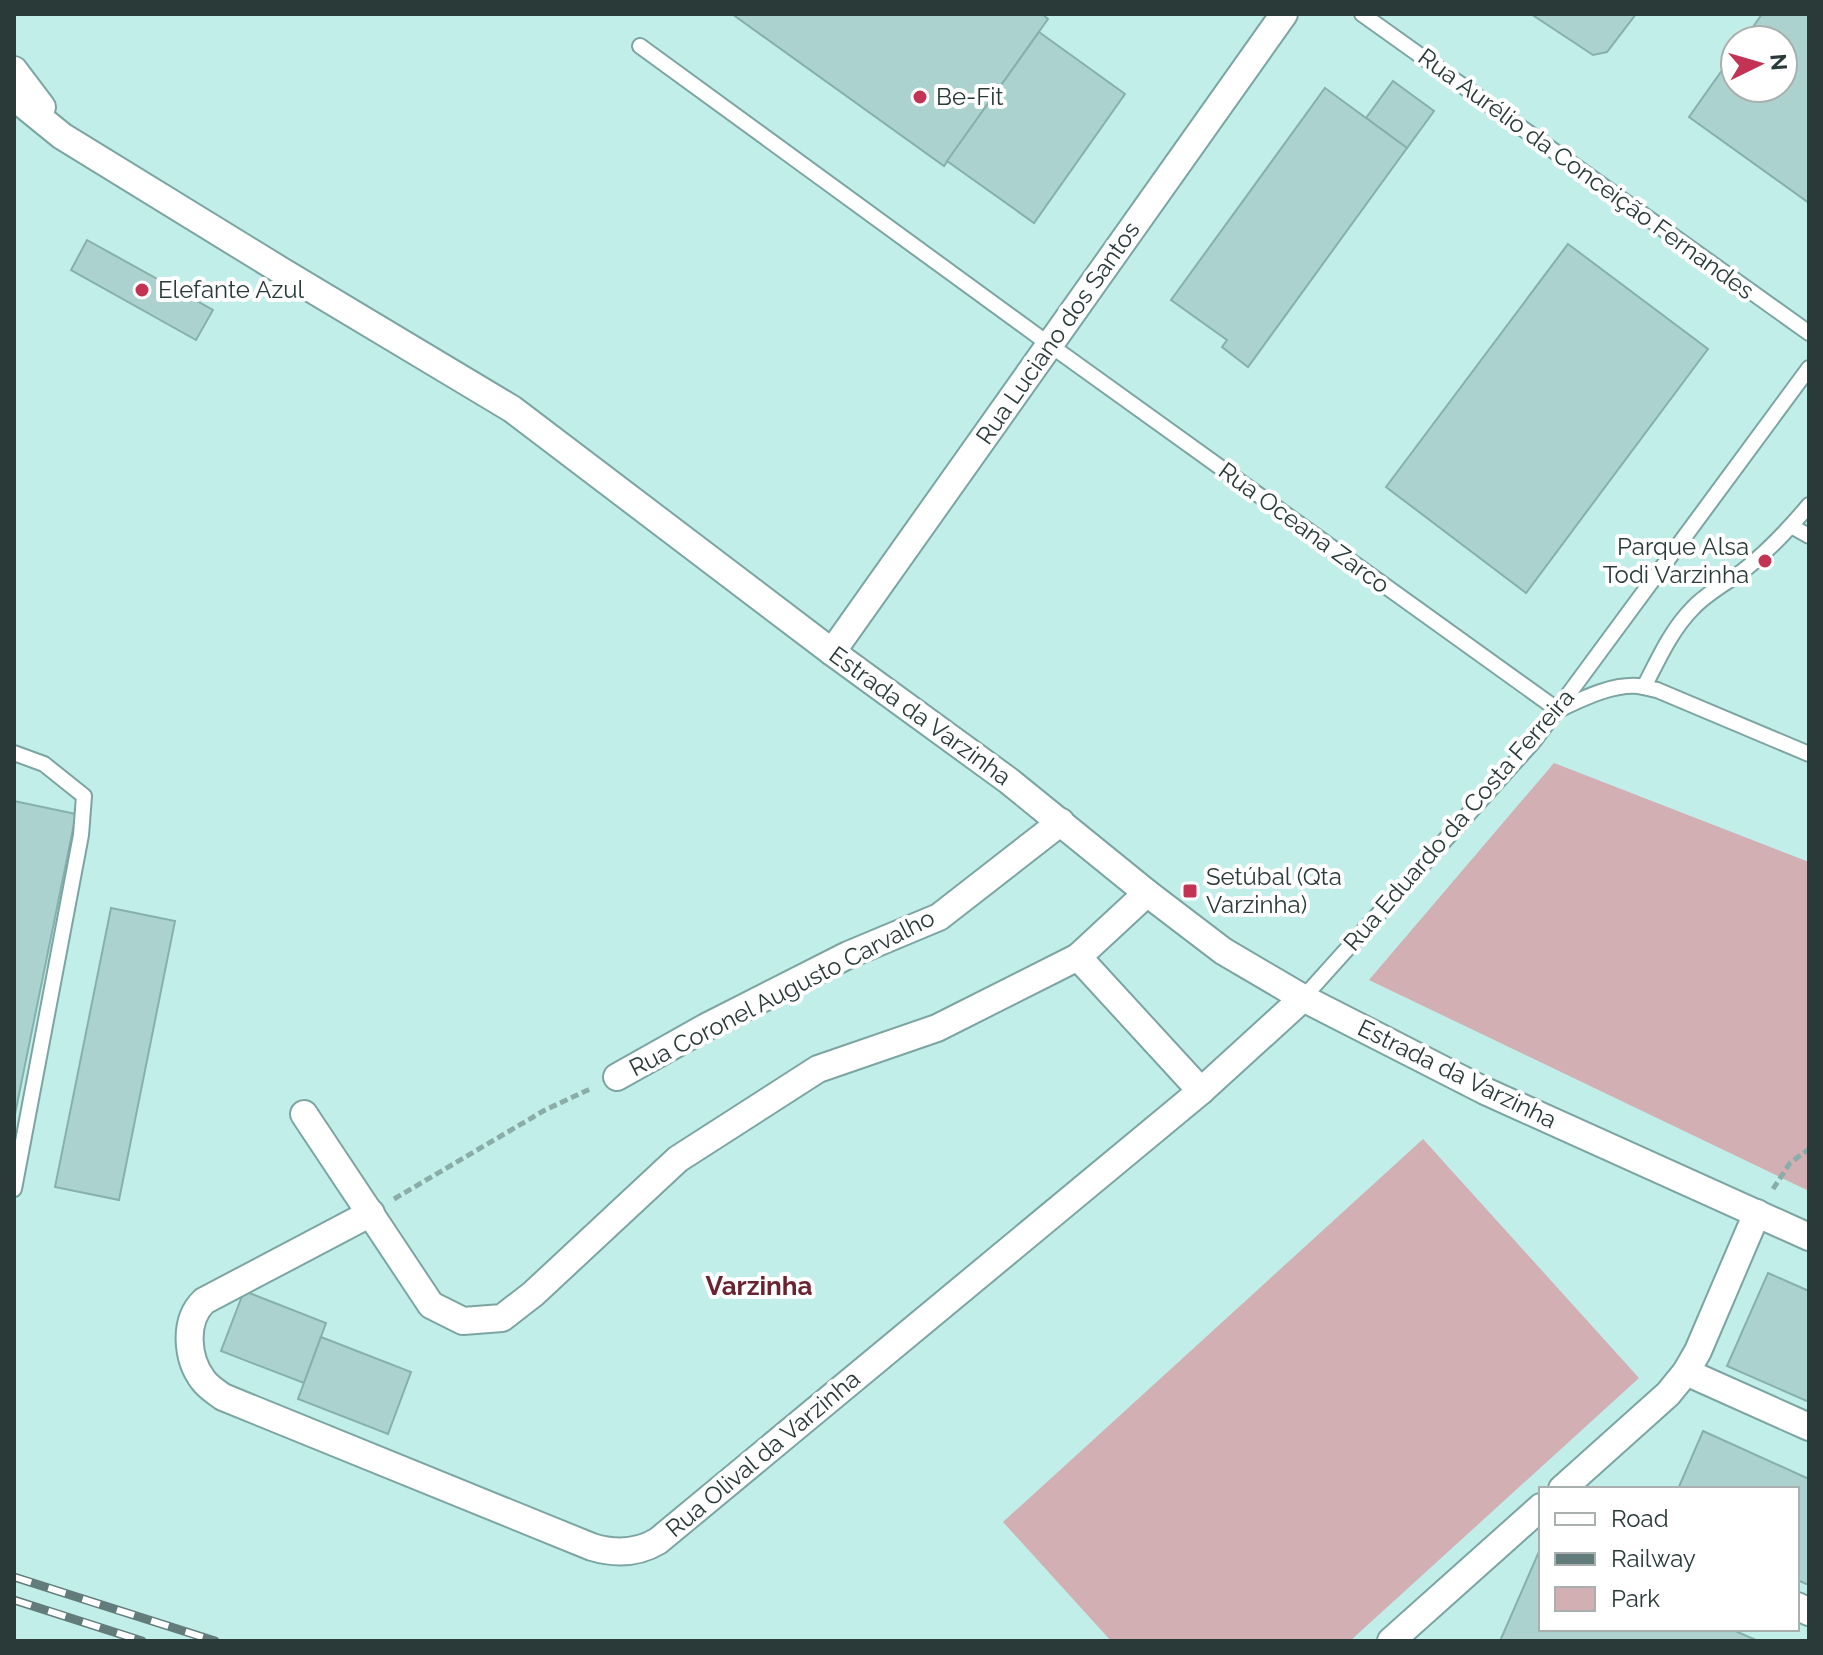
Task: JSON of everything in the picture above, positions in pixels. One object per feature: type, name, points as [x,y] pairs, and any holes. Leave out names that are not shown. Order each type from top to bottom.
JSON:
[{"type":"street","name":"Rua Luciano dos Santos","points":[[832,652],[1284,14]]},
{"type":"street","name":"Estrada da Varzinha","points":[[14,70],[62,136]]},
{"type":"street","name":"Estrada da Varzinha","points":[[14,97],[62,136],[512,409],[832,652],[1009,781],[1223,951],[1303,998],[1485,1091],[1809,1237]]},
{"type":"street","name":"Rua Coronel Augusto Carvalho","points":[[617,1077],[706,1027],[848,955],[939,917],[1061,822]]},
{"type":"street","points":[[304,1114],[431,1305],[463,1321],[502,1318],[533,1294],[678,1159],[818,1069],[937,1028],[1078,957],[1147,893]]},
{"type":"street","points":[[1078,957],[1201,1091]]},
{"type":"street","name":"Rua Olival da Varzinha","points":[[371,1213],[198,1306],[191,1321],[190,1343],[195,1365],[204,1381],[223,1397],[592,1547],[610,1551],[641,1549],[658,1541],[1201,1091],[1303,998]]},
{"type":"street","points":[[1564,1487],[1668,1394],[1686,1372],[1757,1213]]},
{"type":"street","points":[[1686,1372],[1809,1427]]},
{"type":"street","points":[[1391,1641],[1539,1509]]},
{"type":"lane","name":"Rua Aurélio da Conceição Fernandes","points":[[1362,14],[1809,333]]},
{"type":"lane","name":"Rua Oceana Zarco","points":[[640,46],[1558,710]]},
{"type":"lane","name":"Rua Eduardo da Costa Ferreira","points":[[1303,998],[1534,741],[1809,368]]},
{"type":"lane","points":[[1644,687],[1665,646],[1694,606],[1776,543],[1809,505]]},
{"type":"lane","points":[[1791,526],[1809,536]]},
{"type":"lane","points":[[1558,710],[1612,689],[1644,687],[1809,754]]},
{"type":"lane","points":[[14,753],[44,764],[84,796],[81,835],[14,1189]]},
{"type":"path","points":[[371,1213],[545,1110],[617,1077]]},
{"type":"path","points":[[1757,1213],[1790,1163],[1809,1149]]},
{"type":"green space","points":[[1554,763],[1809,862],[1809,1191],[1369,980]]},
{"type":"green space","points":[[1423,1139],[1639,1378],[1350,1641],[1111,1641],[1003,1522]]},
{"type":"building","name":"Be-Fit","points":[[732,14],[1042,14],[1048,19],[944,166]]},
{"type":"building","points":[[1531,14],[1636,14],[1607,52],[1593,55]]},
{"type":"building","points":[[1762,14],[1809,14],[1809,203],[1689,117],[1719,75],[1719,104],[1799,104],[1799,24],[1755,24]]},
{"type":"building","points":[[1039,32],[1125,94],[1034,223],[947,161]]},
{"type":"building","points":[[1393,81],[1434,111],[1407,148],[1366,118]]},
{"type":"building","points":[[1325,88],[1407,148],[1248,367],[1222,347],[1227,340],[1171,300]]},
{"type":"building","name":"Elefante Azul","points":[[87,240],[213,310],[196,340],[71,270]]},
{"type":"building","points":[[1568,244],[1708,349],[1526,593],[1386,487]]},
{"type":"building","points":[[14,801],[76,814],[14,1119]]},
{"type":"building","points":[[111,908],[175,921],[119,1200],[55,1187]]},
{"type":"building","points":[[1768,1273],[1809,1291],[1809,1402],[1727,1366]]},
{"type":"building","points":[[244,1291],[326,1323],[304,1383],[221,1351]]},
{"type":"building","points":[[321,1337],[411,1372],[388,1434],[298,1399]]},
{"type":"building","points":[[1703,1431],[1809,1479],[1809,1585],[1799,1581],[1799,1487],[1679,1487]]},
{"type":"building","points":[[1539,1552],[1539,1631],[1736,1631],[1758,1641],[1500,1641]]},
{"type":"railway","points":[[14,1577],[215,1641]]},
{"type":"railway","points":[[14,1600],[142,1641]]},
{"type":"place","name":"Be-Fit","points":[[920,97]]},
{"type":"place","name":"Elefante Azul","points":[[142,290]]},
{"type":"place","name":"Parque Alsa Todi Varzinha","points":[[1765,561]]},
{"type":"place","name":"Setúbal (Qta Varzinha)","points":[[1190,891]]},
{"type":"district","name":"Varzinha","points":[[759,1286]]}]
